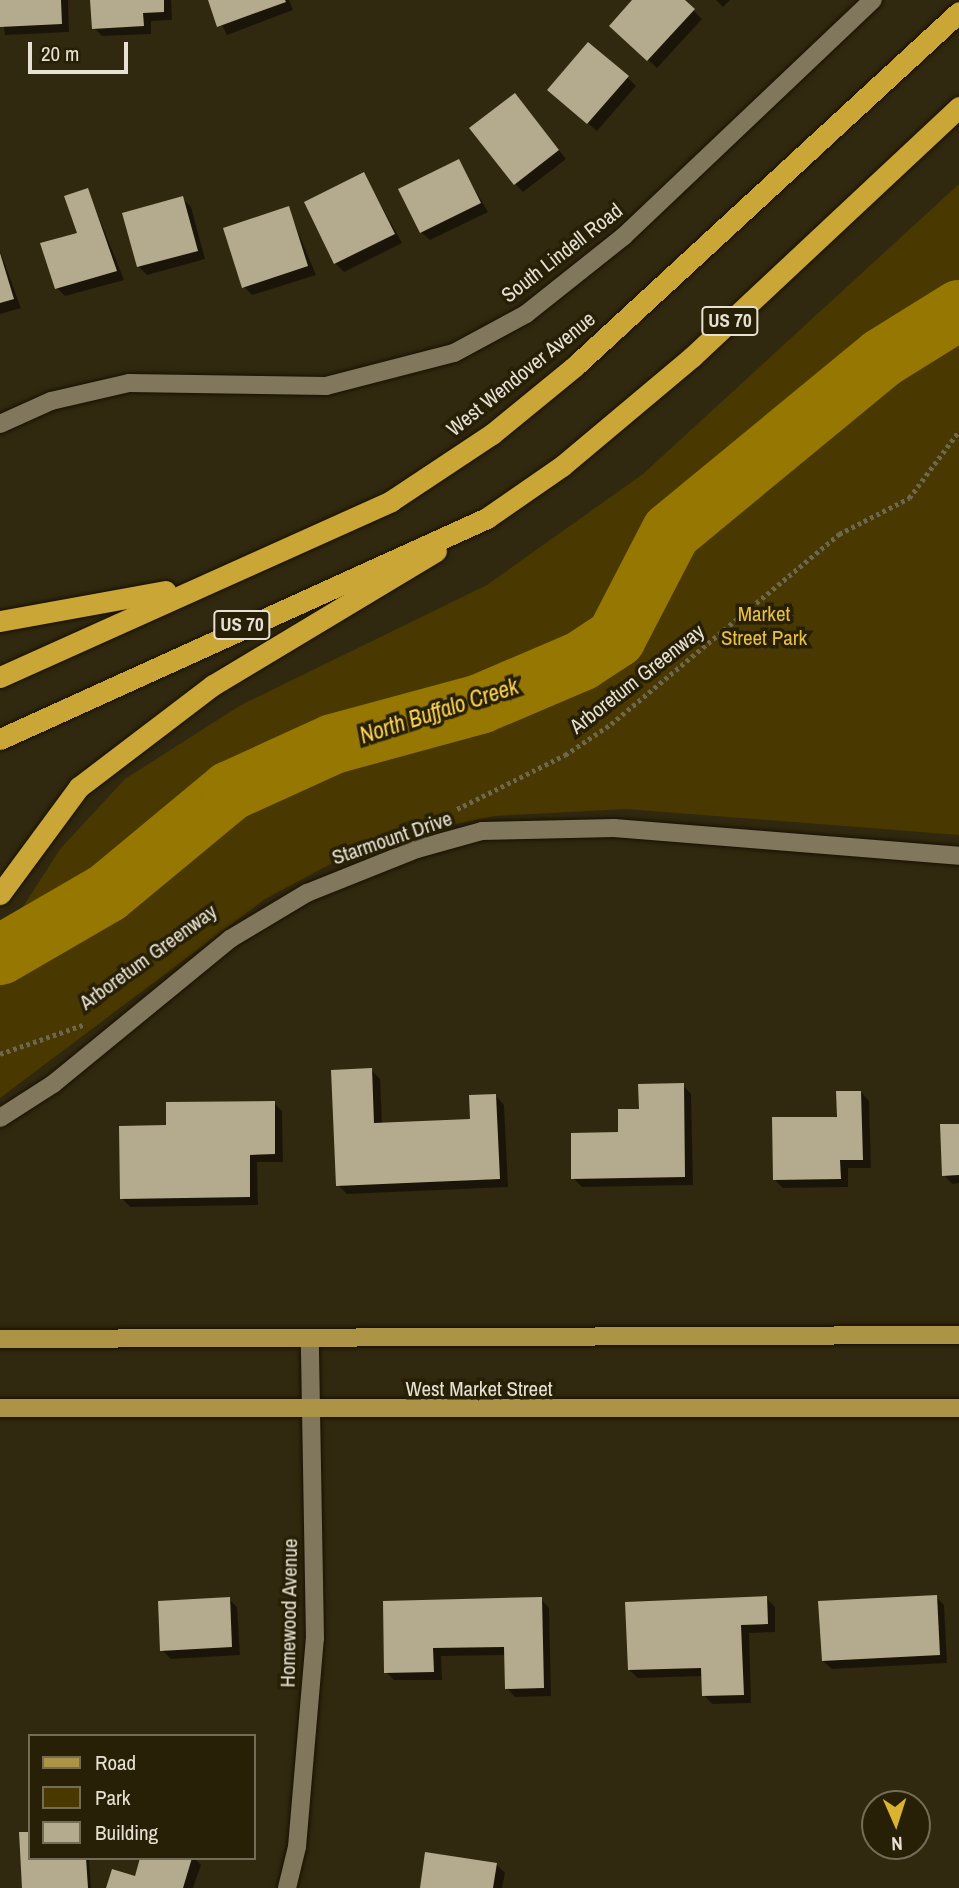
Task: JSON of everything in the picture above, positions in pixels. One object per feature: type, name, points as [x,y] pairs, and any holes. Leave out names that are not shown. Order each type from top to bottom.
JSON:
[{"type":"highway","name":"West Wendover Avenue","points":[[0,677],[391,501],[492,434],[575,366],[959,12]]},
{"type":"highway","name":"US 70","points":[[0,739],[487,518],[562,467],[692,357],[959,107]]},
{"type":"highway","points":[[0,894],[79,788],[213,685],[487,518]]},
{"type":"highway","points":[[0,621],[205,583]]},
{"type":"main road","points":[[0,1339],[959,1335]]},
{"type":"main road","name":"West Market Street","points":[[0,1408],[313,1413],[959,1408]]},
{"type":"street","name":"South Lindell Road","points":[[0,424],[51,401],[129,383],[326,386],[454,353],[526,314],[624,236],[873,0]]},
{"type":"street","name":"Starmount Drive","points":[[0,1118],[53,1084],[230,939],[307,893],[430,845],[482,831],[614,828],[959,856]]},
{"type":"street","name":"Homewood Avenue","points":[[287,1888],[297,1847],[315,1639],[310,1338]]},
{"type":"path","name":"Arboretum Greenway","points":[[453,811],[565,755],[611,724],[839,534],[909,498],[959,431]]},
{"type":"path","name":"Arboretum Greenway","points":[[0,1054],[92,1018]]},
{"type":"green space","name":"Market Street Park","points":[[959,184],[959,835],[626,809],[495,816],[425,830],[338,860],[265,899],[0,1098],[0,942],[61,848],[125,779],[241,705],[487,585],[643,474]]},
{"type":"building","points":[[0,0],[61,0],[62,24],[0,27]]},
{"type":"building","points":[[90,0],[164,0],[164,12],[143,13],[144,26],[92,29]]},
{"type":"building","points":[[208,0],[285,0],[286,2],[217,27]]},
{"type":"building","points":[[632,0],[685,0],[695,9],[647,61],[609,26]]},
{"type":"building","points":[[588,42],[629,76],[587,124],[547,90]]},
{"type":"building","points":[[515,93],[559,150],[514,185],[469,128]]},
{"type":"building","points":[[459,159],[481,203],[420,233],[398,189]]},
{"type":"building","points":[[364,172],[395,234],[334,264],[304,202]]},
{"type":"building","points":[[88,188],[117,271],[55,289],[40,243],[77,233],[64,196]]},
{"type":"building","points":[[183,196],[198,251],[137,267],[122,213]]},
{"type":"building","points":[[289,206],[308,266],[242,288],[223,228]]},
{"type":"building","points":[[0,253],[14,299],[0,303]]},
{"type":"building","points":[[372,1068],[374,1123],[470,1119],[469,1095],[496,1094],[500,1179],[336,1186],[331,1070]]},
{"type":"building","points":[[684,1083],[685,1177],[571,1179],[571,1133],[618,1132],[618,1109],[639,1109],[638,1084]]},
{"type":"building","points":[[836,1091],[861,1091],[863,1160],[840,1160],[841,1179],[773,1180],[772,1117],[837,1117]]},
{"type":"building","points":[[275,1101],[275,1154],[250,1155],[250,1197],[120,1199],[119,1126],[166,1125],[166,1102]]},
{"type":"building","points":[[940,1124],[959,1124],[959,1175],[942,1176]]},
{"type":"building","points":[[937,1595],[940,1655],[822,1661],[818,1601]]},
{"type":"building","points":[[767,1596],[768,1624],[741,1625],[744,1695],[702,1696],[701,1668],[628,1670],[625,1602]]},
{"type":"building","points":[[230,1597],[232,1647],[160,1651],[158,1601]]},
{"type":"building","points":[[542,1597],[544,1688],[505,1689],[504,1647],[433,1648],[434,1672],[384,1673],[383,1601]]},
{"type":"building","points":[[19,1832],[28,1832],[28,1860],[86,1860],[88,1888],[22,1888]]},
{"type":"building","points":[[425,1852],[497,1863],[493,1888],[420,1888]]},
{"type":"building","points":[[139,1860],[191,1860],[183,1888],[106,1888],[112,1869],[135,1876]]},
{"type":"waterway","name":"North Buffalo Creek","points":[[0,955],[107,893],[230,791],[333,744],[480,704],[581,661],[616,638],[671,532],[882,358],[959,310]]}]
